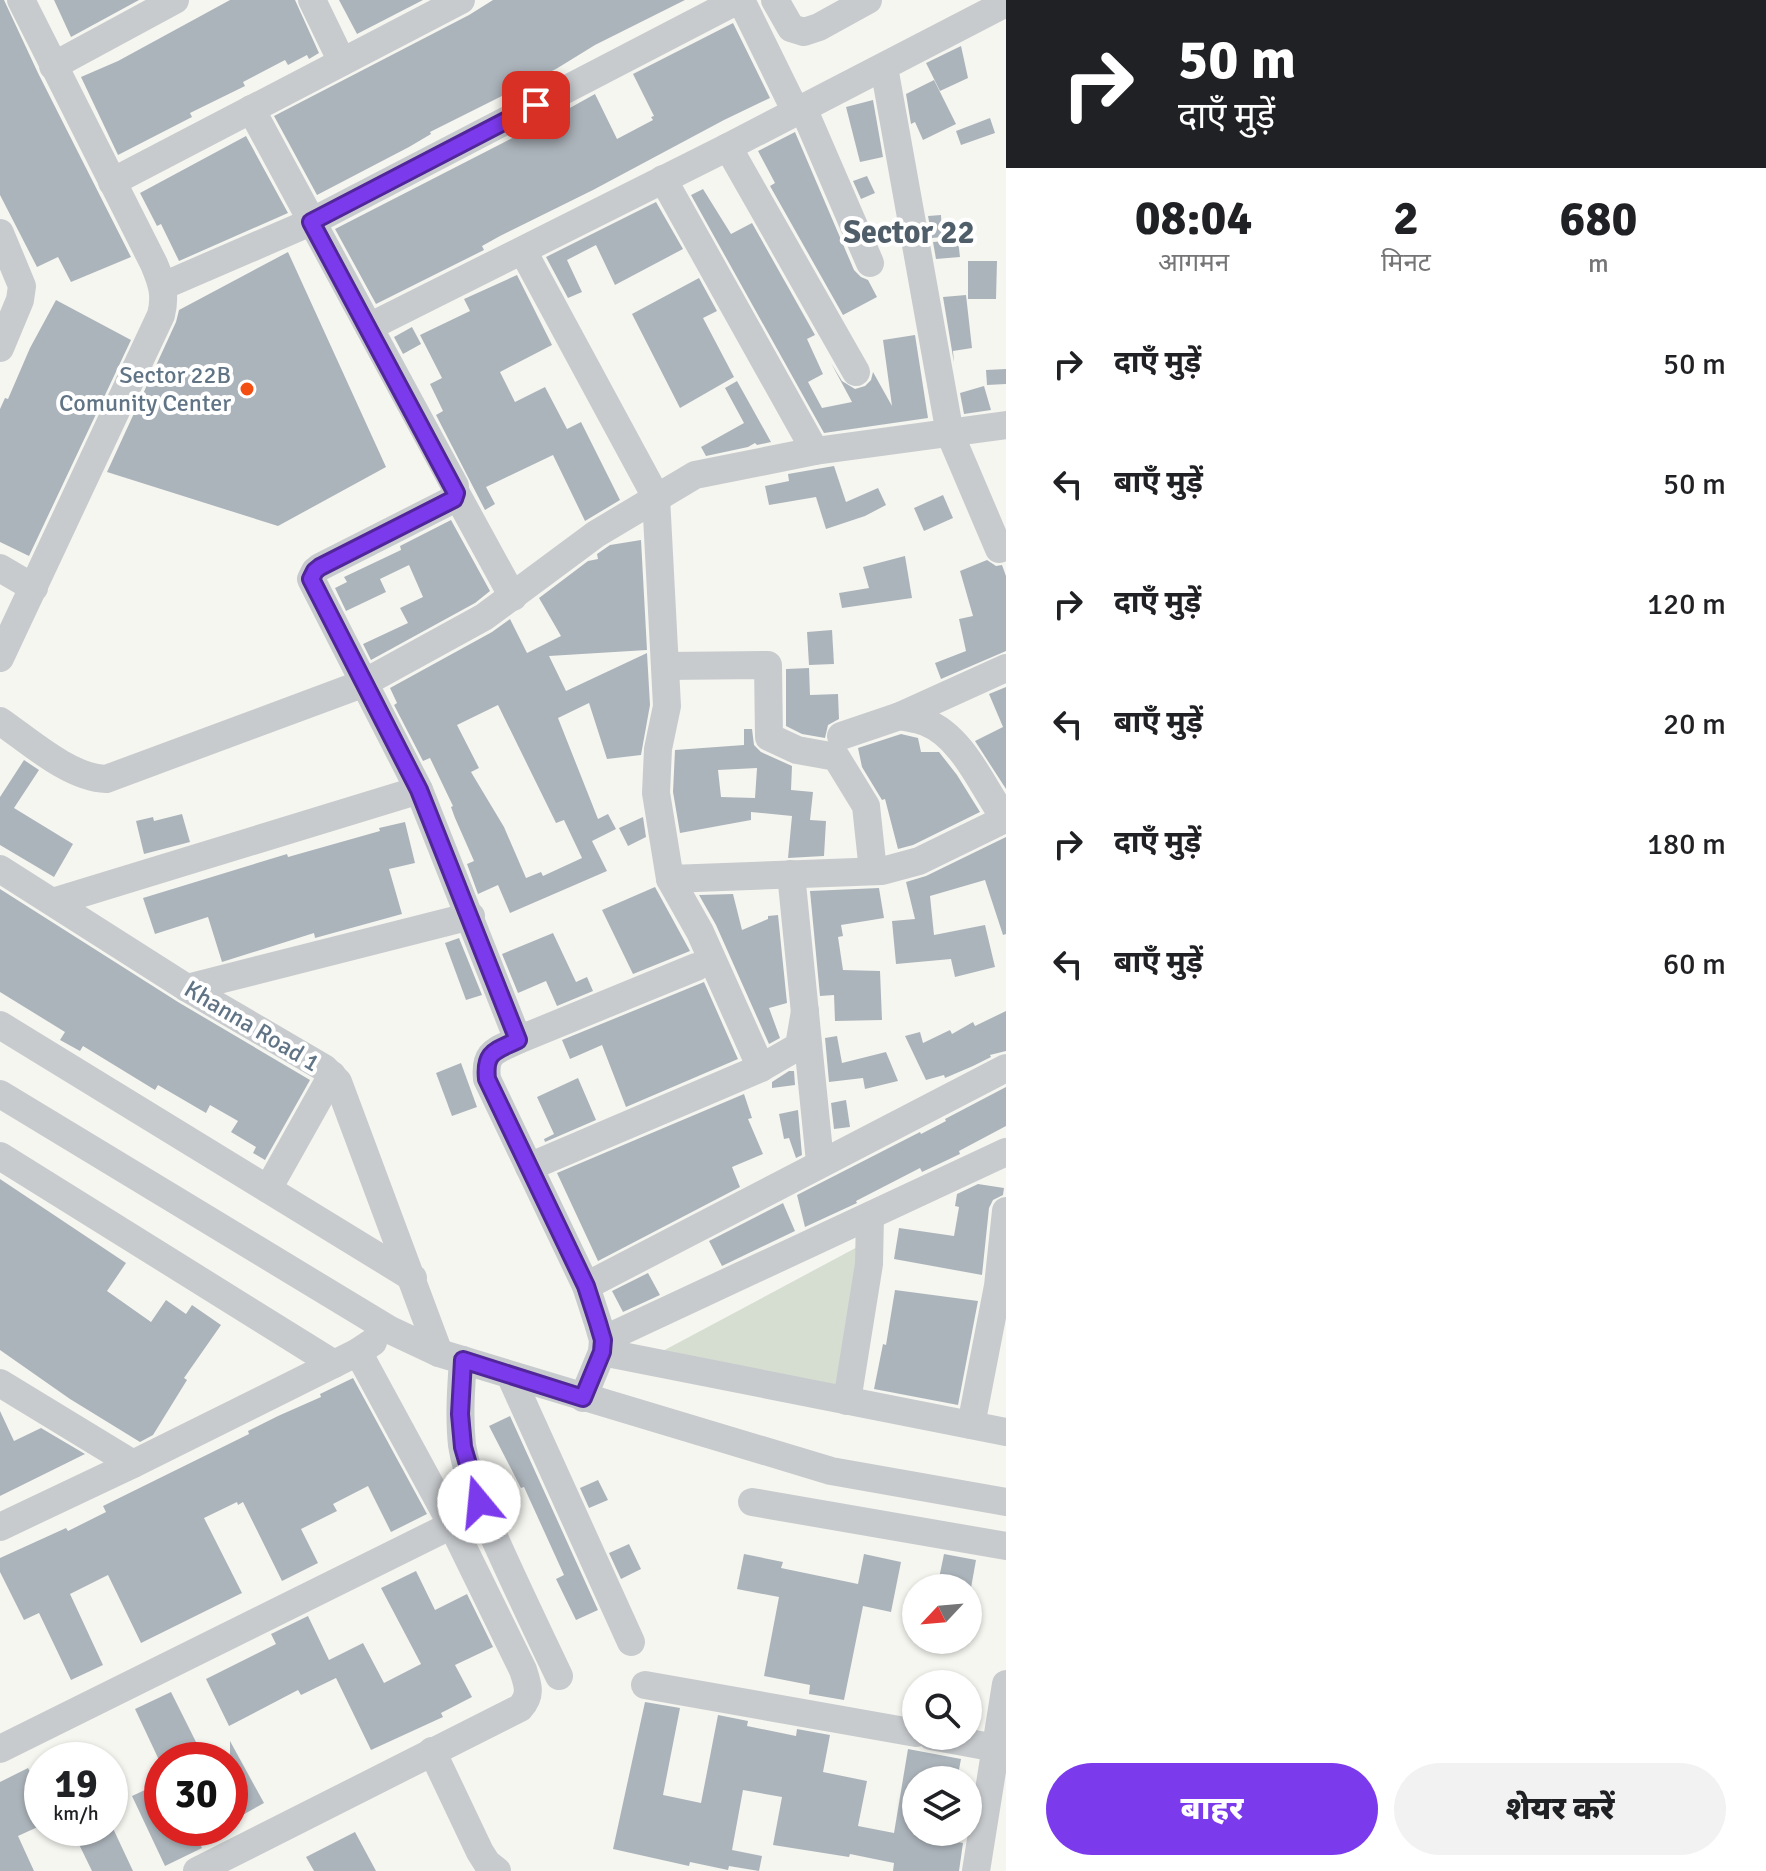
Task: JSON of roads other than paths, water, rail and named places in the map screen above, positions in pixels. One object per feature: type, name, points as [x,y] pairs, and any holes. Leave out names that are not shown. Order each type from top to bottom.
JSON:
[{"type":"street","points":[[2,647],[34,588],[165,301],[163,286],[21,0]]},
{"type":"street","points":[[312,0],[342,62]]},
{"type":"street","points":[[112,182],[460,0]]},
{"type":"street","points":[[163,286],[311,222],[740,0],[800,110],[870,263]]},
{"type":"street","points":[[775,0],[791,28],[804,32],[868,0]]},
{"type":"street","points":[[53,66],[168,2]]},
{"type":"street","points":[[369,327],[1006,3]]},
{"type":"street","points":[[884,67],[950,434],[999,549]]},
{"type":"street","points":[[251,109],[513,597]]},
{"type":"street","points":[[728,147],[856,372]]},
{"type":"street","points":[[663,179],[815,451]]},
{"type":"street","points":[[0,233],[22,286],[8,306],[0,348]]},
{"type":"street","points":[[523,251],[656,497],[667,706],[658,749],[656,793],[670,879],[700,932],[761,1068]]},
{"type":"street","points":[[0,721],[75,772],[92,779],[106,779],[362,684],[474,623],[578,546],[695,475],[815,451],[1006,425]]},
{"type":"street","points":[[456,493],[454,499],[320,567],[312,574],[313,586],[419,790],[518,1040]]},
{"type":"street","points":[[0,568],[34,588]]},
{"type":"street","points":[[666,666],[768,665],[769,737],[797,750],[836,757],[866,806],[873,871]]},
{"type":"street","points":[[841,736],[900,716],[1006,668]]},
{"type":"street","points":[[670,879],[893,869],[919,861],[1006,820],[948,738],[924,722],[900,716]]},
{"type":"street","points":[[53,902],[419,790]]},
{"type":"street","name":"Khanna Road 1","points":[[0,869],[187,988],[332,1075],[338,1082],[413,1278],[451,1356]]},
{"type":"street","points":[[791,874],[820,1162]]},
{"type":"street","points":[[187,988],[471,916]]},
{"type":"street","points":[[583,1398],[603,1346],[586,1286],[487,1079],[486,1066],[493,1052],[518,1040],[696,967]]},
{"type":"street","points":[[529,1167],[761,1068],[799,1046],[805,1011]]},
{"type":"street","points":[[0,1025],[413,1278]]},
{"type":"street","points":[[586,1286],[1006,1068]]},
{"type":"street","points":[[268,1189],[332,1075]]},
{"type":"street","points":[[0,1094],[390,1330],[451,1356],[831,1471],[1006,1502]]},
{"type":"street","points":[[603,1346],[1006,1152]]},
{"type":"street","points":[[0,1156],[346,1358],[452,1525],[529,1688],[527,1700],[520,1708],[197,1871]]},
{"type":"street","points":[[971,1425],[1002,1286],[1006,1211]]},
{"type":"street","points":[[847,1401],[869,1264],[870,1216]]},
{"type":"street","points":[[0,1527],[346,1358],[390,1330]]},
{"type":"street","points":[[603,1346],[847,1401],[1006,1432]]},
{"type":"street","points":[[451,1356],[469,1474],[495,1539],[559,1676]]},
{"type":"street","points":[[510,1375],[631,1642]]},
{"type":"street","points":[[0,1383],[133,1464]]},
{"type":"street","points":[[752,1502],[1006,1546]]},
{"type":"street","points":[[0,1749],[452,1525]]},
{"type":"street","points":[[976,1871],[1006,1684]]},
{"type":"street","points":[[645,1685],[902,1731]]},
{"type":"street","points":[[982,1745],[996,1748]]},
{"type":"street","points":[[432,1751],[480,1852],[497,1871]]},
{"type":"place","name":"Sector 22B Comunity Center","points":[[247,389]]},
{"type":"district","name":"Sector 22","points":[[909,232]]}]
